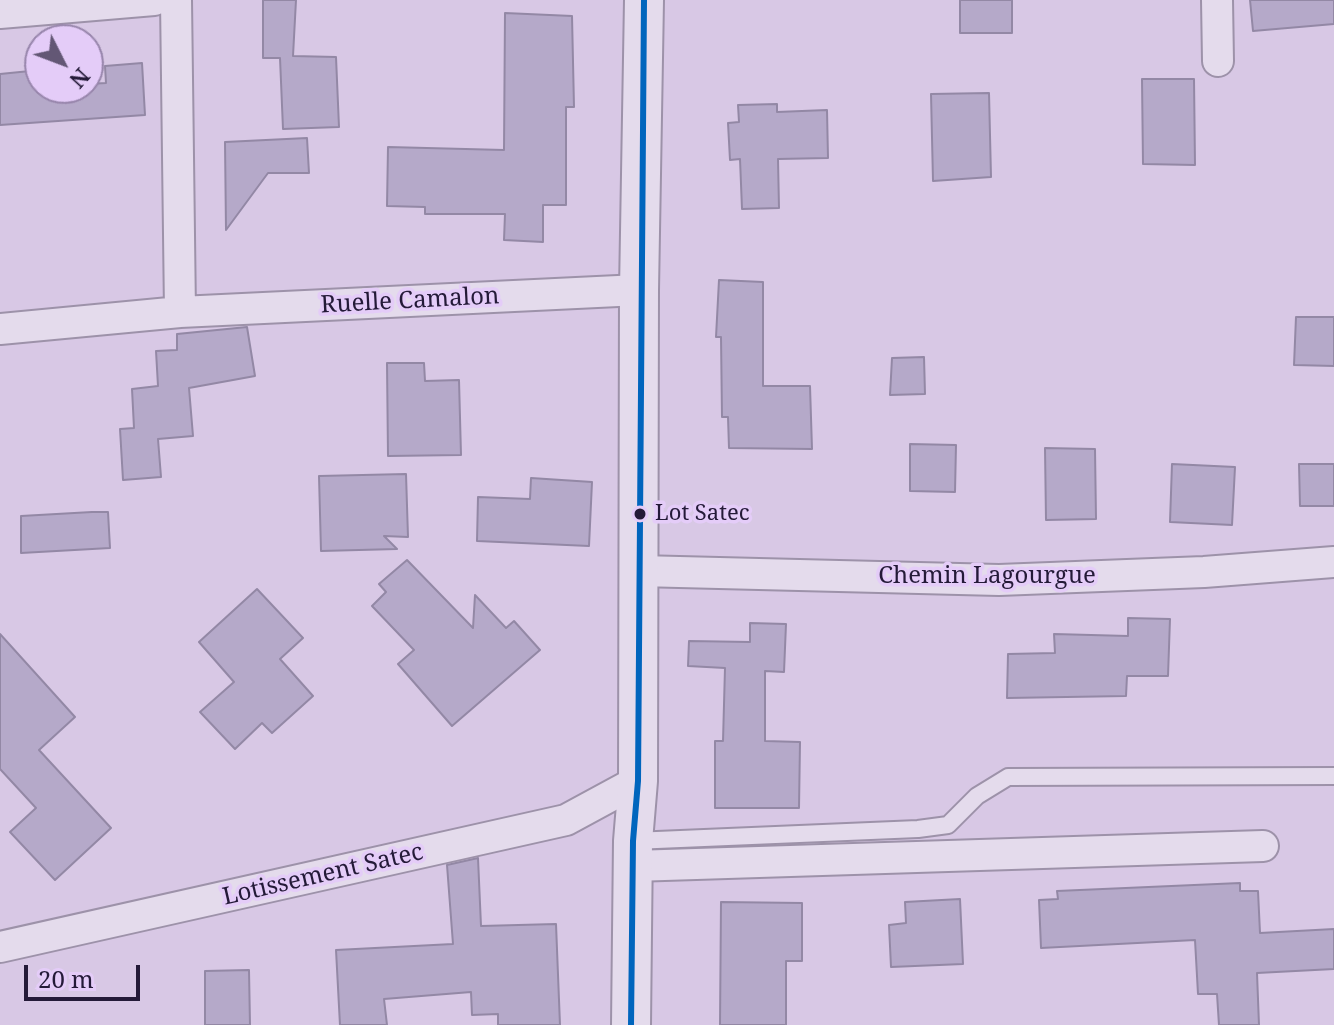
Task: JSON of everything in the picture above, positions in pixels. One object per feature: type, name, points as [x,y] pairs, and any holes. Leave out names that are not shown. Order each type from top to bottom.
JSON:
[{"type":"street","points":[[0,13],[154,0]]},
{"type":"street","points":[[176,0],[180,312]]},
{"type":"street","points":[[631,1025],[633,854],[638,781],[639,290],[644,0]]},
{"type":"street","points":[[1217,0],[1218,61]]},
{"type":"street","name":"Ruelle Camalon","points":[[0,329],[180,312],[639,290]]},
{"type":"street","name":"Chemin Lagourgue","points":[[639,571],[999,580],[1204,572],[1334,562]]},
{"type":"street","name":"Lotissement Satec","points":[[0,947],[566,820],[638,781]]},
{"type":"street","points":[[633,854],[1263,846]]},
{"type":"lane","points":[[633,854],[948,825],[977,796],[1008,777],[1334,776]]},
{"type":"building","points":[[263,0],[296,0],[293,56],[336,57],[339,127],[283,129],[280,58],[263,58]]},
{"type":"building","points":[[960,0],[1012,0],[1012,33],[960,33]]},
{"type":"building","points":[[1250,0],[1334,0],[1334,24],[1253,31]]},
{"type":"building","points":[[505,13],[572,16],[574,107],[566,107],[566,205],[543,205],[543,242],[504,240],[505,214],[425,214],[425,207],[387,206],[388,147],[504,150]]},
{"type":"building","points":[[142,63],[145,115],[0,125],[0,74],[24,72],[24,104],[104,104],[105,66]]},
{"type":"building","points":[[1142,79],[1194,79],[1195,165],[1143,164]]},
{"type":"building","points":[[989,93],[991,177],[933,181],[931,94]]},
{"type":"building","points":[[777,104],[777,112],[827,110],[828,158],[778,159],[779,208],[742,209],[740,159],[730,160],[728,123],[739,122],[738,105]]},
{"type":"building","points":[[307,138],[309,173],[268,173],[226,230],[225,142]]},
{"type":"building","points":[[719,280],[763,282],[763,386],[810,386],[812,449],[729,448],[728,417],[722,417],[721,337],[716,337]]},
{"type":"building","points":[[1296,317],[1334,317],[1334,366],[1294,365]]},
{"type":"building","points":[[247,327],[255,376],[189,388],[193,436],[158,439],[161,477],[123,480],[120,429],[134,428],[132,389],[158,386],[156,351],[177,350],[177,334]]},
{"type":"building","points":[[924,357],[925,394],[890,395],[892,358]]},
{"type":"building","points":[[387,363],[424,363],[425,381],[459,380],[461,455],[388,456]]},
{"type":"building","points":[[910,444],[956,445],[955,492],[910,491]]},
{"type":"building","points":[[1045,448],[1095,449],[1096,519],[1046,520]]},
{"type":"building","points":[[1172,464],[1235,467],[1232,525],[1170,522]]},
{"type":"building","points":[[1299,464],[1334,464],[1334,506],[1300,506]]},
{"type":"building","points":[[406,474],[408,537],[384,536],[397,549],[321,551],[319,476]]},
{"type":"building","points":[[531,478],[592,482],[589,546],[477,541],[478,497],[530,499]]},
{"type":"building","points":[[108,512],[110,548],[21,553],[21,516]]},
{"type":"building","points":[[407,560],[473,628],[475,595],[506,628],[514,621],[540,650],[452,726],[398,664],[414,650],[372,606],[386,592],[379,584]]},
{"type":"building","points":[[257,589],[303,638],[280,659],[313,696],[272,733],[262,723],[235,749],[200,712],[234,682],[199,642]]},
{"type":"building","points":[[1128,618],[1170,619],[1168,676],[1127,676],[1126,696],[1007,698],[1008,654],[1055,653],[1054,634],[1128,636]]},
{"type":"building","points":[[750,623],[786,624],[784,672],[765,671],[765,741],[800,742],[799,808],[715,808],[715,741],[723,741],[725,668],[688,666],[689,641],[750,642]]},
{"type":"building","points":[[0,634],[75,717],[39,750],[111,828],[55,880],[10,832],[36,808],[0,769]]},
{"type":"building","points":[[478,858],[481,926],[556,924],[560,1025],[498,1025],[498,1014],[472,1015],[471,992],[384,999],[387,1025],[340,1025],[336,950],[453,944],[447,865]]},
{"type":"building","points":[[1240,883],[1240,891],[1258,891],[1260,933],[1334,929],[1334,969],[1257,973],[1259,1025],[1219,1025],[1217,994],[1198,994],[1195,940],[1041,948],[1039,900],[1058,899],[1057,891]]},
{"type":"building","points":[[960,899],[963,964],[891,967],[889,925],[906,923],[905,902]]},
{"type":"building","points":[[721,902],[802,903],[802,961],[786,961],[786,1025],[720,1025]]},
{"type":"building","points":[[249,970],[250,1025],[205,1025],[205,971]]},
{"type":"transit line","points":[[631,1025],[633,841],[638,781],[644,0]]},
{"type":"place","name":"Lot Satec","points":[[640,514]]}]
